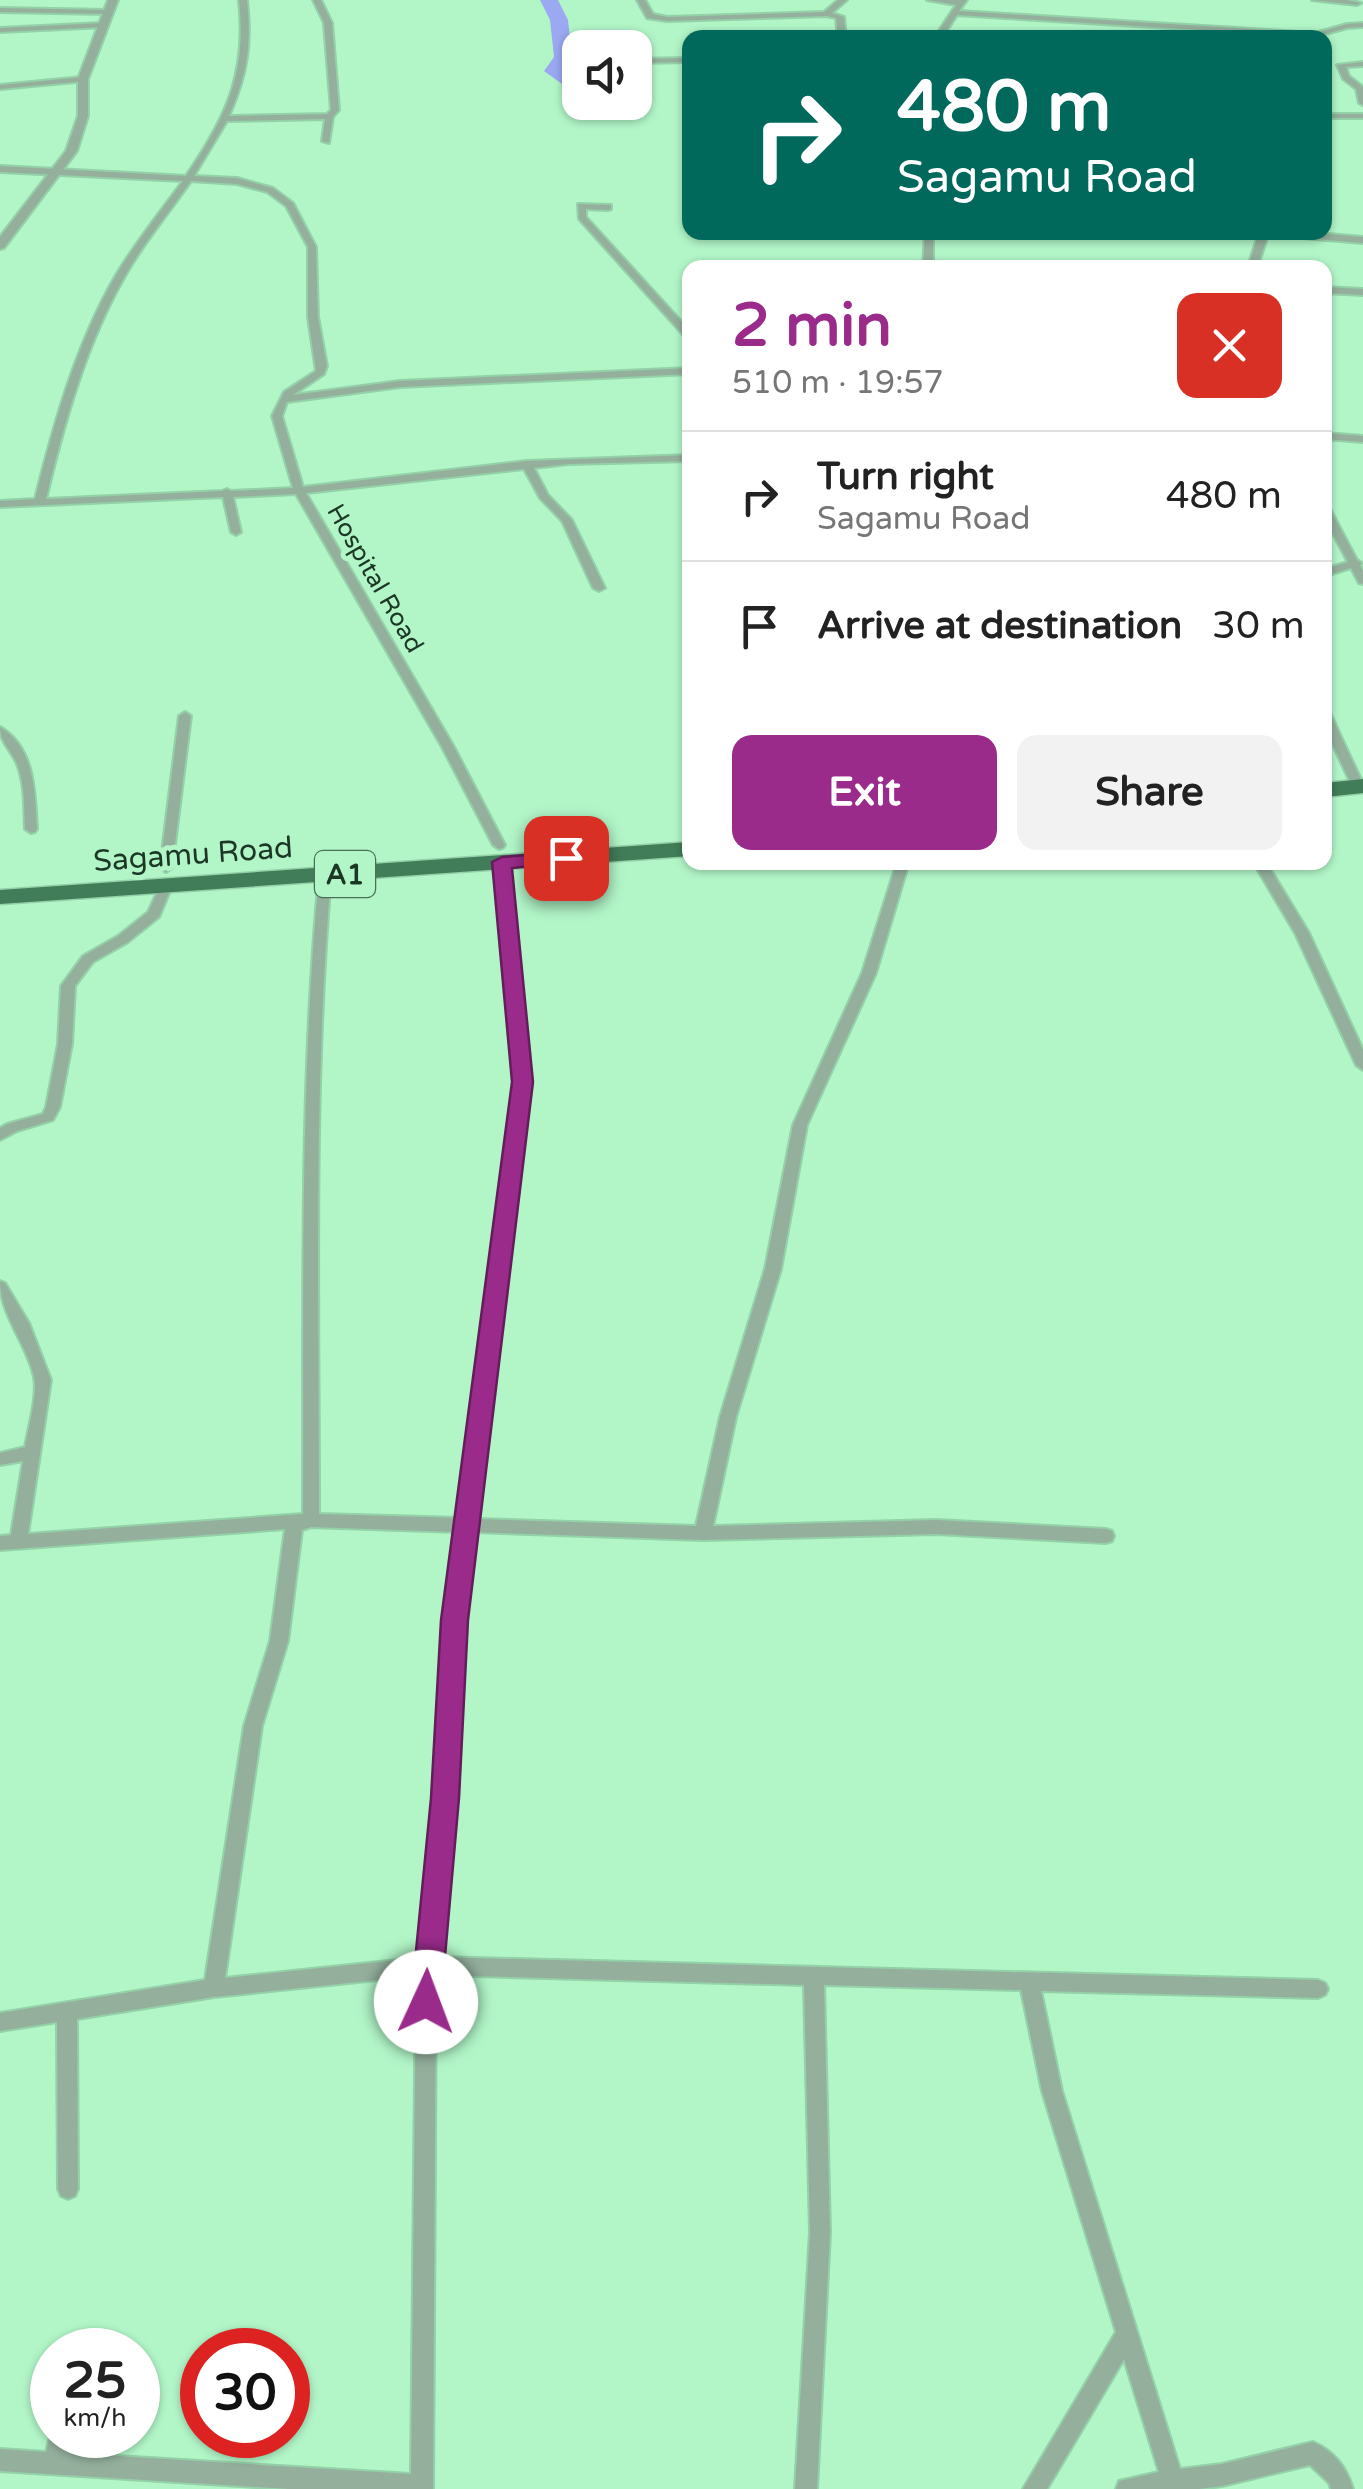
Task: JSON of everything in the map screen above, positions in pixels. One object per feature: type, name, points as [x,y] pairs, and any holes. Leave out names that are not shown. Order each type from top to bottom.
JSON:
[{"type":"highway","points":[[1332,790],[1361,791]]},
{"type":"highway","points":[[1332,802],[1361,791]]},
{"type":"highway","name":"Sagamu Road","points":[[0,880],[326,876],[682,832]]},
{"type":"highway","name":"Sagamu Road","points":[[0,897],[166,877],[500,854],[682,849]]},
{"type":"street","points":[[12,10],[21,0]]},
{"type":"street","points":[[40,501],[71,388],[104,306],[138,247],[190,181],[228,119],[246,57],[243,0]]},
{"type":"street","points":[[317,0],[328,23],[328,66],[335,110],[329,116],[326,141]]},
{"type":"street","points":[[641,0],[650,16],[657,18],[727,11],[826,14],[840,17],[841,30]]},
{"type":"street","points":[[826,14],[843,0]]},
{"type":"street","points":[[931,0],[962,2]]},
{"type":"street","points":[[1316,0],[1357,2],[1363,16]]},
{"type":"street","points":[[943,30],[962,2]]},
{"type":"street","points":[[0,10],[111,6],[83,79],[82,116],[71,151],[0,245]]},
{"type":"street","points":[[954,13],[1233,30]]},
{"type":"street","points":[[0,30],[102,25]]},
{"type":"street","points":[[1332,30],[1338,26],[1363,25]]},
{"type":"street","points":[[652,61],[682,60]]},
{"type":"street","points":[[1363,64],[1342,64],[1341,77],[1360,88],[1363,103]]},
{"type":"street","points":[[0,87],[83,79]]},
{"type":"street","points":[[228,119],[329,116]]},
{"type":"street","points":[[1332,116],[1363,116]]},
{"type":"street","points":[[0,169],[238,181],[270,190],[290,205],[312,248],[313,317],[322,366],[320,372],[294,386],[277,416],[299,490],[527,464],[682,458]]},
{"type":"street","points":[[608,207],[581,206],[582,217],[682,329]]},
{"type":"street","points":[[1332,237],[1363,240]]},
{"type":"street","points":[[1332,290],[1363,292]]},
{"type":"street","points":[[285,399],[400,384],[682,371]]},
{"type":"street","points":[[1332,437],[1363,439]]},
{"type":"street","points":[[527,464],[544,496],[567,520],[600,588]]},
{"type":"street","name":"Hospital Road","points":[[0,504],[299,490],[448,747],[500,854]]},
{"type":"street","points":[[228,492],[236,532]]},
{"type":"street","points":[[1332,521],[1363,581]]},
{"type":"street","points":[[1332,571],[1357,564]]},
{"type":"street","points":[[0,1134],[48,1117],[65,1044],[68,986],[88,959],[123,939],[154,914],[166,877],[185,716]]},
{"type":"street","points":[[1332,730],[1361,791]]},
{"type":"street","points":[[0,731],[20,751],[27,772],[30,829]]},
{"type":"street","points":[[0,2460],[422,2487],[426,1966],[445,1798],[454,1620],[469,1527],[523,1082],[500,854]]},
{"type":"street","points":[[703,1533],[728,1418],[772,1269],[800,1125],[868,973],[900,870]]},
{"type":"street","points":[[1264,870],[1302,934],[1363,1065]]},
{"type":"street","points":[[214,1988],[253,1726],[279,1641],[302,1522],[316,958],[326,876]]},
{"type":"street","points":[[0,1286],[21,1324],[43,1380],[20,1540]]},
{"type":"street","points":[[0,1460],[33,1452]]},
{"type":"street","points":[[0,1543],[302,1522],[703,1533],[936,1528],[1106,1536]]},
{"type":"street","points":[[0,2022],[214,1988],[426,1966],[1318,1989]]},
{"type":"street","points":[[806,2489],[820,2232],[814,1976]]},
{"type":"street","points":[[1029,1982],[1052,2090],[1173,2482]]},
{"type":"street","points":[[67,2014],[68,2189]]},
{"type":"street","points":[[1034,2489],[1127,2334]]},
{"type":"street","points":[[1127,2489],[1222,2476],[1314,2453],[1338,2476],[1342,2489]]},
{"type":"street","points":[[54,2464],[55,2458]]},
{"type":"waterway","points":[[549,0],[559,20],[562,48]]},
{"type":"waterway","points":[[562,58],[553,71],[562,78]]},
{"type":"route","points":[[426,2002],[426,1966],[445,1798],[454,1620],[469,1527],[523,1082],[502,862],[566,858]]}]
